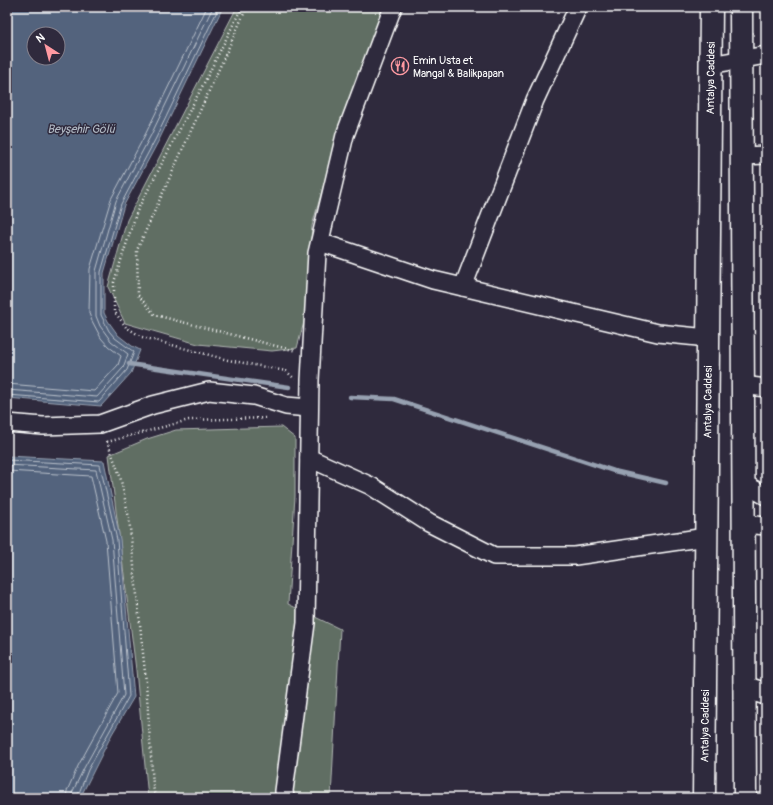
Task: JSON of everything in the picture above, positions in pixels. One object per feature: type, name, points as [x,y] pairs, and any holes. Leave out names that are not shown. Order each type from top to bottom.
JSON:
[{"type":"main road","name":"Antalya Caddesi","points":[[704,798],[711,7]]},
{"type":"main road","points":[[741,7],[745,798]]},
{"type":"street","points":[[285,798],[284,791],[306,623],[308,458],[302,407],[311,355],[317,253],[345,135],[393,7]]},
{"type":"street","points":[[463,287],[535,100],[578,7]]},
{"type":"street","points":[[710,65],[766,55]]},
{"type":"street","points":[[742,156],[766,155]]},
{"type":"street","points":[[320,242],[433,280],[658,333],[708,338]]},
{"type":"street","points":[[743,384],[766,388]]},
{"type":"street","points":[[7,423],[43,426],[100,424],[153,404],[209,390],[254,396],[286,406],[302,407]]},
{"type":"street","points":[[308,458],[371,486],[429,523],[494,556],[575,556],[706,537]]},
{"type":"street","points":[[743,483],[766,496]]},
{"type":"street","points":[[743,524],[766,526]]},
{"type":"street","points":[[744,687],[766,694]]},
{"type":"path","points":[[107,442],[189,420],[282,419],[302,407],[296,380],[286,370],[228,360],[142,337],[126,328],[114,311],[114,282],[137,211],[242,7]]},
{"type":"path","points":[[247,7],[137,250],[138,295],[155,315],[311,355]]},
{"type":"path","points":[[100,424],[120,476],[129,518],[146,682],[155,798]]},
{"type":"green space","points":[[237,7],[383,7],[341,124],[312,226],[305,318],[297,348],[272,351],[198,344],[125,323],[108,287],[127,220]]},
{"type":"green space","points":[[281,427],[295,438],[295,496],[288,604],[340,629],[331,798],[148,798],[136,670],[109,455],[147,439],[176,430]]},
{"type":"water","name":"Beyşehir Gölü","points":[[7,7],[223,7],[159,140],[124,205],[104,273],[104,313],[118,335],[132,346],[140,350],[131,373],[101,406],[7,398]]},
{"type":"water","points":[[7,456],[104,461],[120,539],[134,697],[112,734],[80,798],[7,798]]},
{"type":"waterway","points":[[129,364],[289,387]]},
{"type":"waterway","points":[[350,397],[394,399],[614,471],[666,483]]},
{"type":"place","name":"Emin Usta et Mangal & Balikpapan","points":[[400,66]]}]
